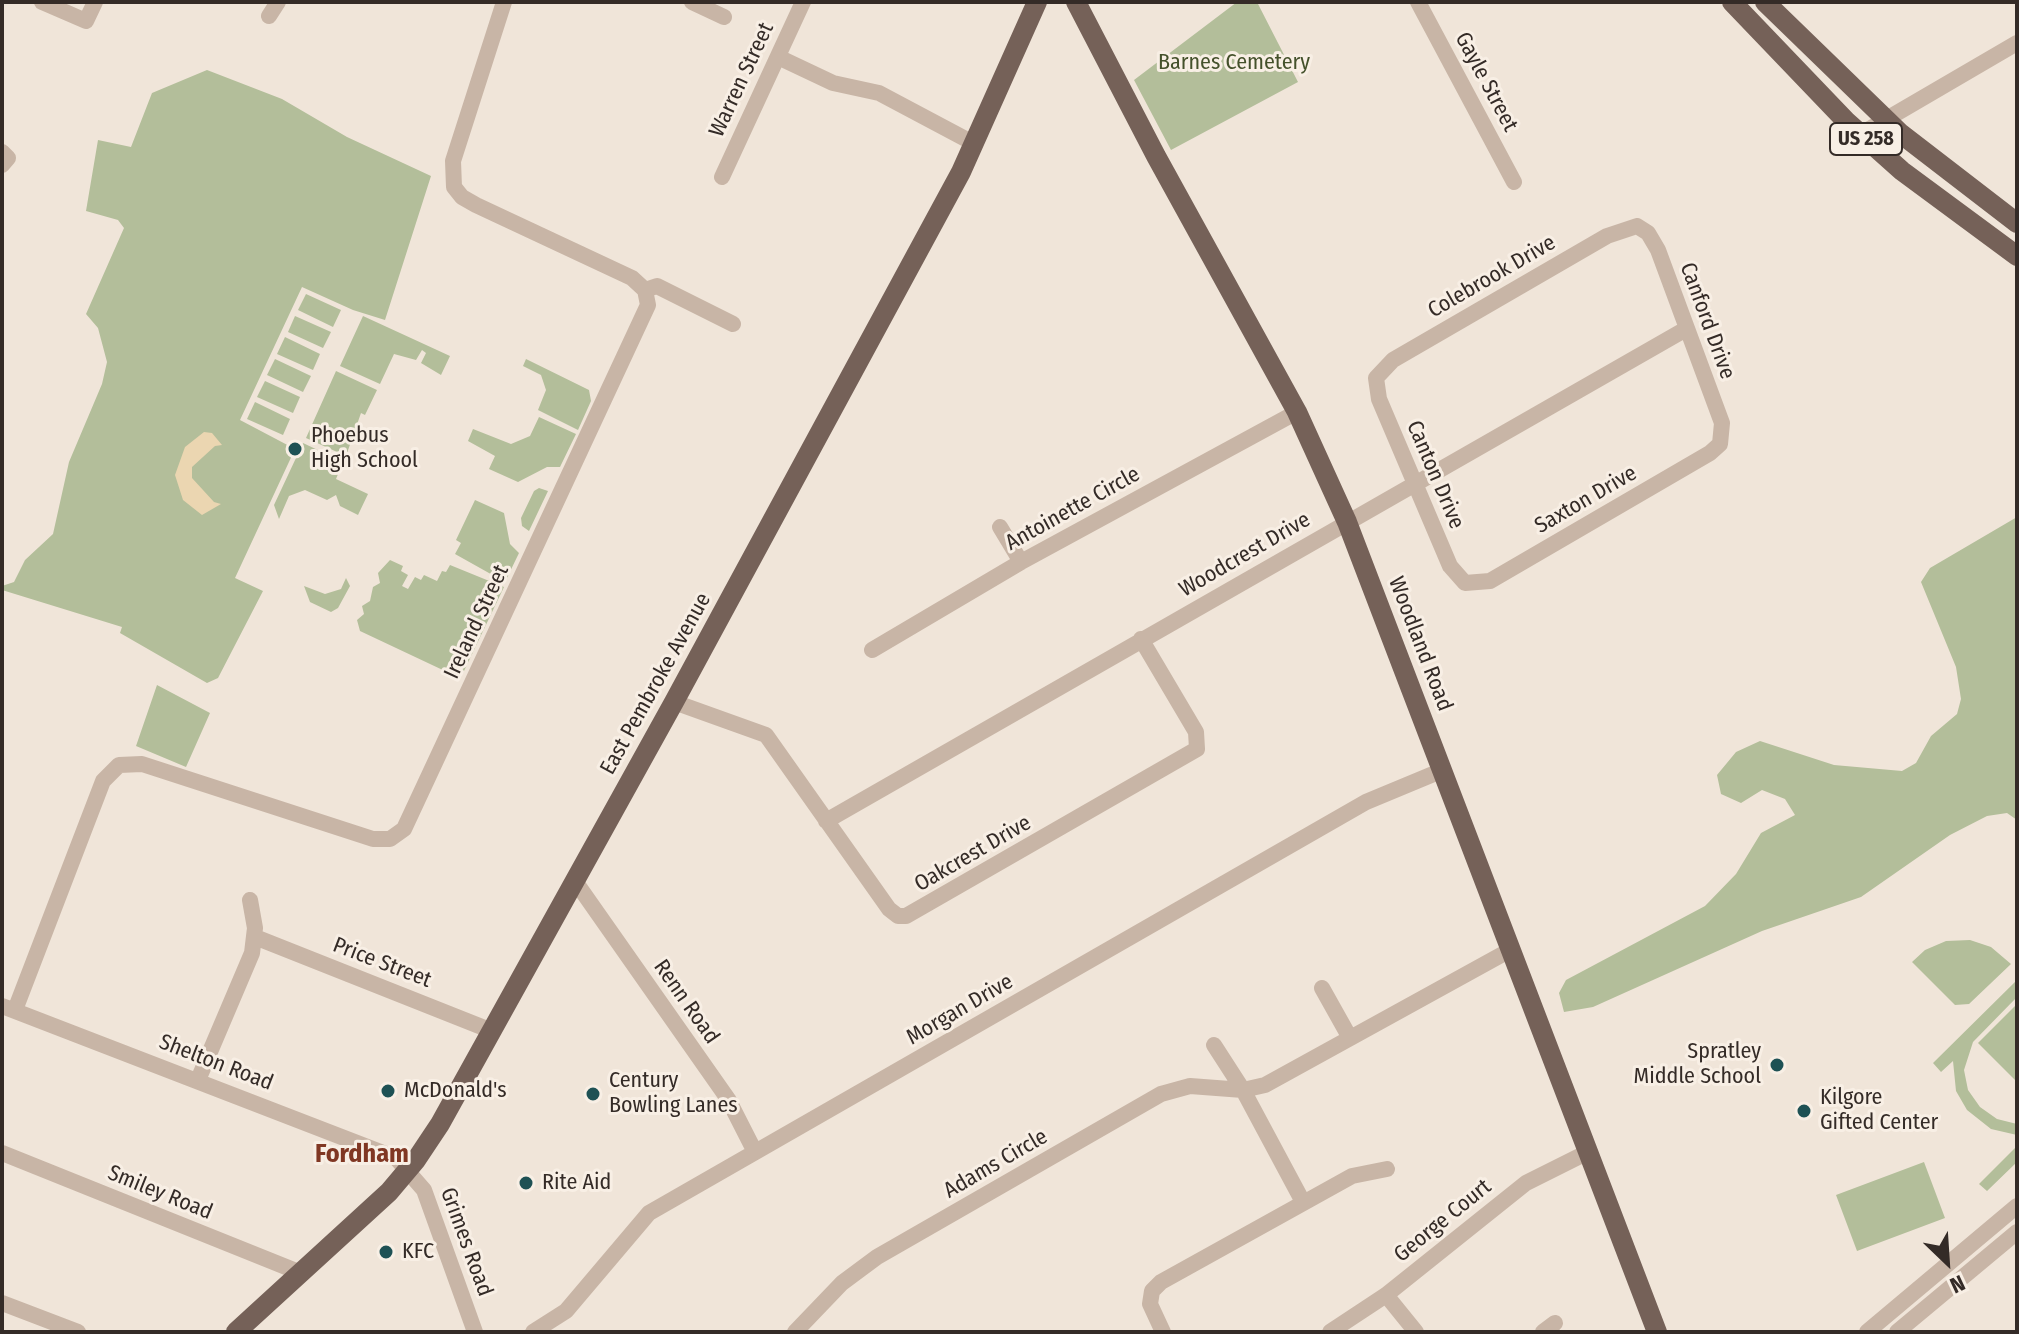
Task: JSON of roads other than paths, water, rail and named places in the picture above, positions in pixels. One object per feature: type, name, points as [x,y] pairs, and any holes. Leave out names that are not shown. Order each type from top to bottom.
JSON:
[{"type":"main road","name":"East Pembroke Avenue","points":[[236,1332],[409,1170],[440,1124],[674,702],[975,144],[1037,2]]},
{"type":"main road","name":"Woodland Road","points":[[1076,2],[1156,156],[1297,412],[1347,522],[1657,1332]]},
{"type":"main road","name":"US 258","points":[[1732,2],[1795,71],[1861,134],[1938,199],[2017,256]]},
{"type":"main road","name":"US 258","points":[[1765,2],[1885,120],[2017,223]]},
{"type":"street","points":[[42,2],[86,21],[95,2]]},
{"type":"street","points":[[504,2],[453,161],[454,187],[462,197],[476,205],[632,278],[645,290],[657,286],[733,324]]},
{"type":"street","points":[[692,2],[724,17]]},
{"type":"street","name":"Warren Street","points":[[722,177],[803,2]]},
{"type":"street","name":"Gayle Street","points":[[1418,2],[1514,182]]},
{"type":"street","points":[[1861,134],[2017,43]]},
{"type":"street","points":[[778,57],[833,83],[879,93],[975,144]]},
{"type":"street","name":"Canford Drive","points":[[1637,226],[1654,241],[1722,423],[1722,439]]},
{"type":"street","name":"Colebrook Drive","points":[[1376,378],[1385,366],[1433,337],[1607,236],[1637,226]]},
{"type":"street","name":"Ireland Street","points":[[8,1008],[103,781],[119,765],[142,764],[373,839],[390,839],[404,829],[645,315],[645,290]]},
{"type":"street","name":"Woodcrest Drive","points":[[826,821],[1686,329]]},
{"type":"street","name":"Canton Drive","points":[[1376,378],[1379,399],[1450,566],[1465,583]]},
{"type":"street","name":"Antoinette Circle","points":[[872,650],[1021,562],[1297,412]]},
{"type":"street","name":"Saxton Drive","points":[[1465,583],[1490,581],[1710,453],[1722,439]]},
{"type":"street","points":[[1000,527],[1021,562]]},
{"type":"street","name":"Oakcrest Drive","points":[[674,702],[766,735],[889,909],[906,916],[1197,749],[1198,739],[1141,639]]},
{"type":"street","name":"Morgan Drive","points":[[533,1332],[566,1311],[643,1218],[1366,802],[1443,770]]},
{"type":"street","name":"Renn Road","points":[[575,881],[728,1099],[755,1152]]},
{"type":"street","points":[[198,1080],[252,953],[255,937],[250,900]]},
{"type":"street","name":"Price Street","points":[[255,937],[492,1031]]},
{"type":"street","name":"Adams Circle","points":[[795,1332],[842,1283],[877,1257],[1137,1108],[1184,1086],[1243,1090],[1272,1082],[1512,949]]},
{"type":"street","points":[[1322,988],[1350,1038]]},
{"type":"street","name":"Shelton Road","points":[[8,1008],[389,1153],[409,1170]]},
{"type":"street","points":[[1214,1045],[1243,1090],[1303,1202]]},
{"type":"street","points":[[1137,1108],[1149,1123]]},
{"type":"street","name":"George Court","points":[[1330,1332],[1386,1295],[1526,1183],[1588,1152]]},
{"type":"street","name":"Smiley Road","points":[[2,1153],[301,1273]]},
{"type":"street","points":[[1163,1332],[1150,1304],[1156,1287],[1352,1176],[1387,1169]]},
{"type":"street","name":"Grimes Road","points":[[409,1170],[424,1190],[475,1332]]},
{"type":"street","points":[[1867,1332],[2017,1206]]},
{"type":"street","points":[[1897,1332],[2017,1232]]},
{"type":"street","points":[[1386,1295],[1416,1332]]},
{"type":"street","points":[[2,1303],[78,1332]]},
{"type":"place","name":"Phoebus High School","points":[[295,449]]},
{"type":"place","name":"Spratley Middle School","points":[[1777,1065]]},
{"type":"place","name":"McDonald's","points":[[388,1091]]},
{"type":"place","name":"Century Bowling Lanes","points":[[593,1094]]},
{"type":"place","name":"Kilgore Gifted Center","points":[[1804,1111]]},
{"type":"place","name":"Rite Aid","points":[[526,1183]]},
{"type":"place","name":"KFC","points":[[386,1252]]},
{"type":"district","name":"Fordham","points":[[362,1155]]},
{"type":"park label","name":"Barnes Cemetery","points":[[1234,63]]}]
